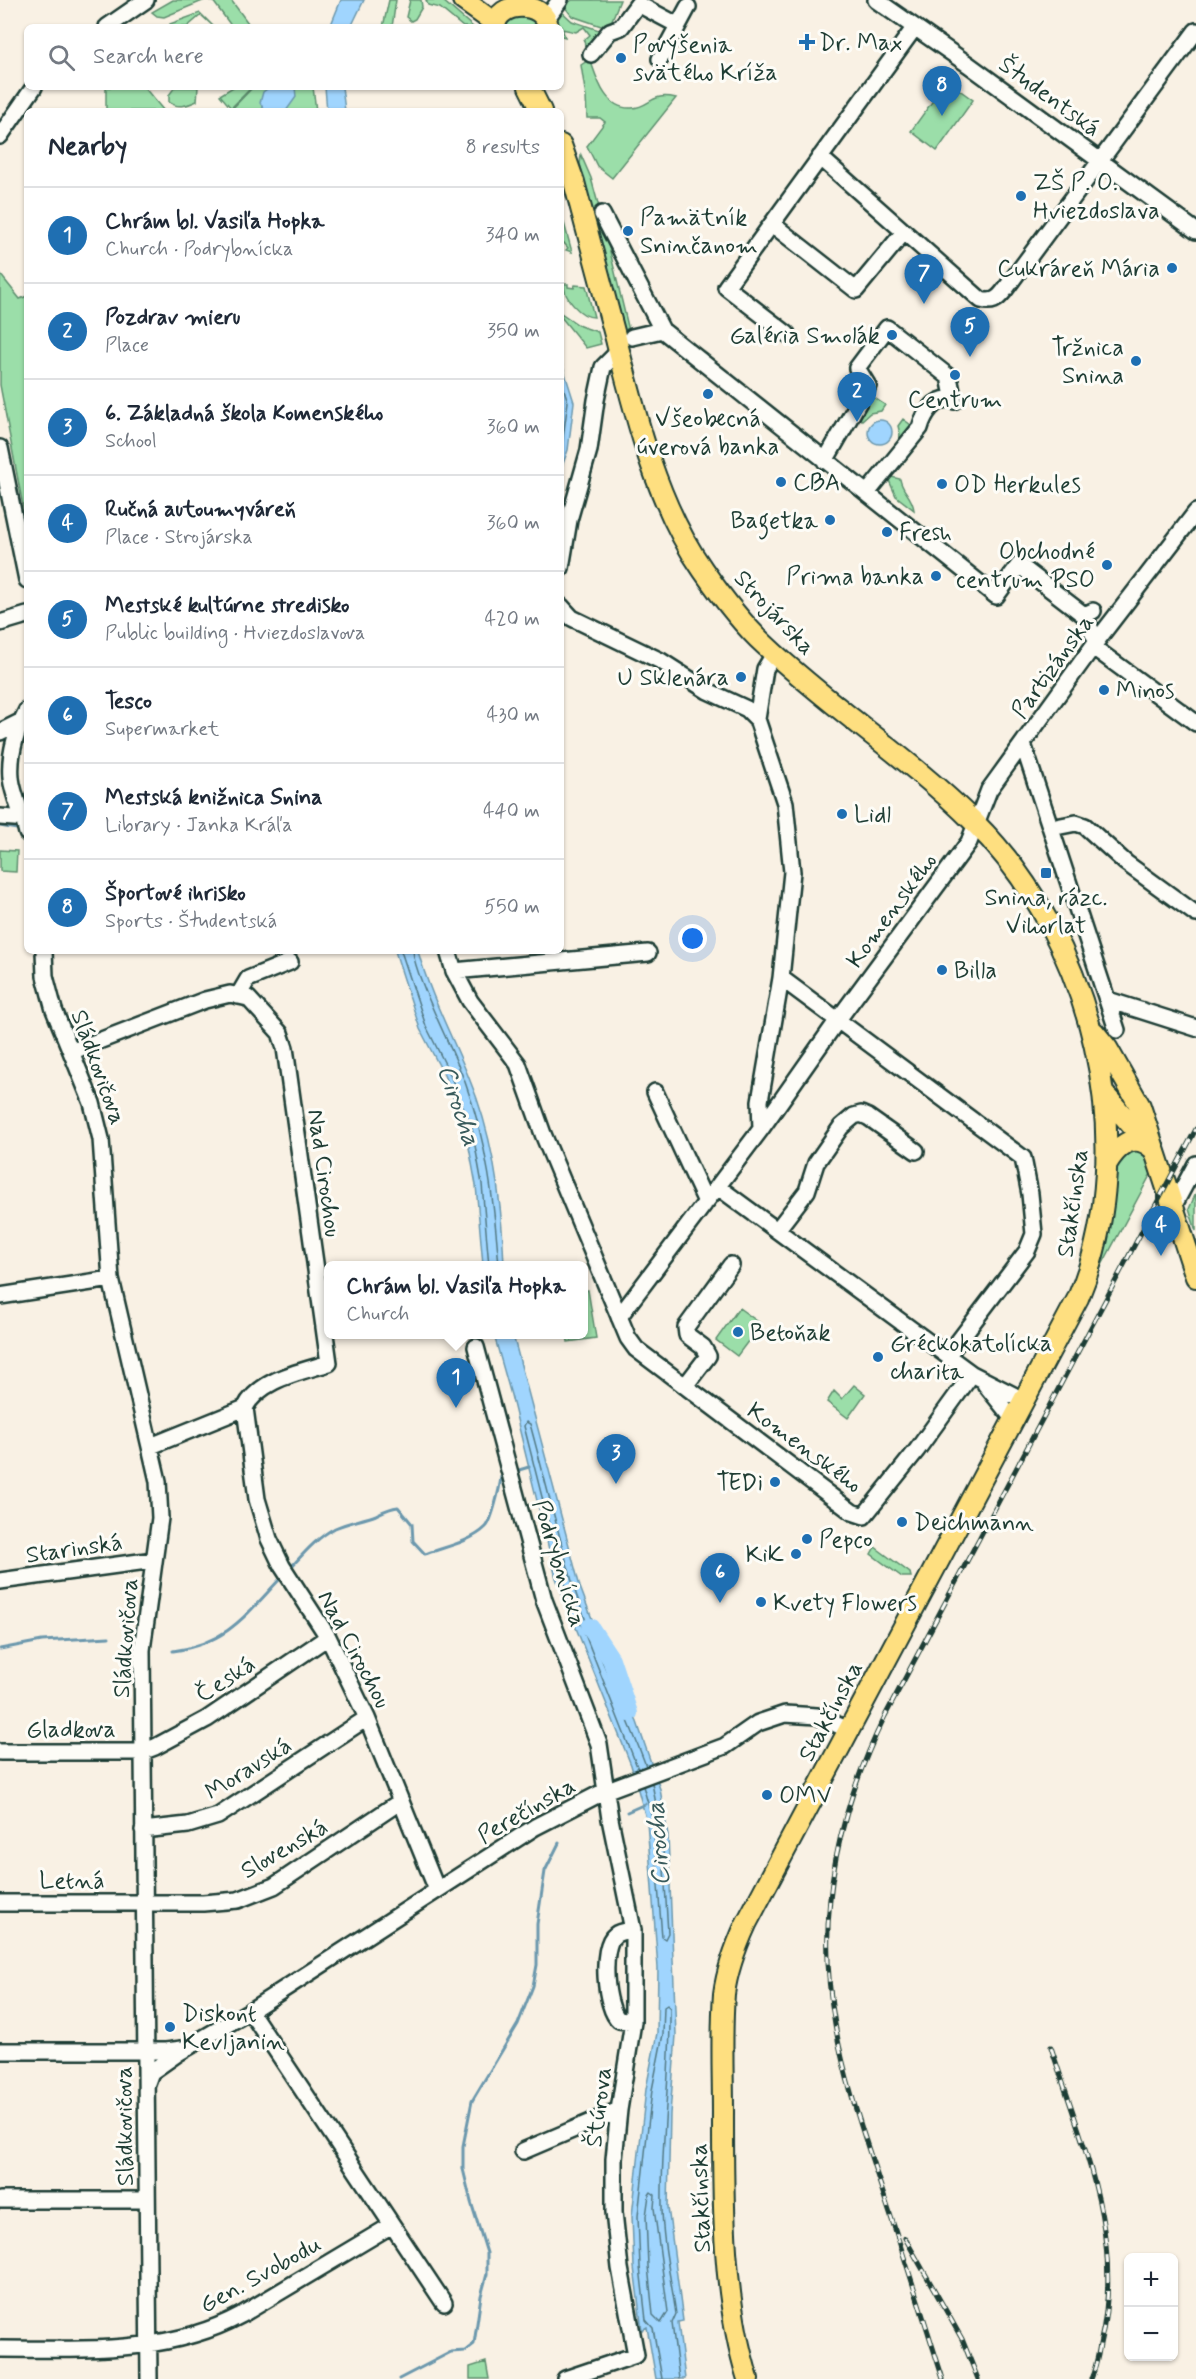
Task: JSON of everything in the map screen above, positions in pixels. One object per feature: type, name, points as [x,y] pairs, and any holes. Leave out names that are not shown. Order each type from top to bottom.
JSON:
[{"type":"main road","points":[[463,0],[498,19]]},
{"type":"main road","points":[[482,0],[498,19]]},
{"type":"main road","points":[[498,19],[512,2],[521,0],[543,12]]},
{"type":"main road","points":[[530,90],[540,108]]},
{"type":"main road","points":[[545,90],[554,108]]},
{"type":"main road","name":"Strojárska","points":[[564,154],[625,344],[646,447],[676,524],[691,551],[723,597],[774,654],[948,797],[976,823],[1015,869],[1039,908],[1076,983],[1091,1027],[1105,1095],[1151,1146]]},
{"type":"main road","name":"Strojárska","points":[[1091,1027],[1107,1048],[1140,1106],[1151,1146],[1196,1277]]},
{"type":"main road","points":[[1105,1095],[1121,1091],[1133,1096]]},
{"type":"main road","name":"Stakčínska","points":[[748,2379],[738,2337],[726,2239],[723,2173],[724,1993],[731,1961],[746,1924],[1068,1320],[1090,1267],[1101,1219],[1106,1165],[1105,1095]]},
{"type":"main road","points":[[1106,1165],[1118,1147],[1131,1141],[1151,1146]]},
{"type":"street","points":[[543,12],[560,0]]},
{"type":"street","name":"Študentská","points":[[876,0],[915,27],[1097,166],[1196,231]]},
{"type":"street","points":[[111,24],[140,1]]},
{"type":"street","points":[[591,54],[610,31],[621,27],[638,3],[670,21]]},
{"type":"street","points":[[660,59],[688,7]]},
{"type":"street","points":[[787,334],[726,287],[915,27]]},
{"type":"street","points":[[820,158],[981,300],[990,302],[998,299],[1196,31]]},
{"type":"street","points":[[0,136],[32,90]]},
{"type":"street","points":[[602,214],[663,330],[996,596],[1019,565],[1088,613],[1093,640],[1196,723]]},
{"type":"street","points":[[772,224],[856,290],[904,232]]},
{"type":"street","points":[[825,461],[868,386],[857,368],[887,328],[949,377],[952,400],[945,399],[937,402],[924,417],[920,428],[867,492]]},
{"type":"street","points":[[564,550],[569,519],[589,450],[603,367],[625,344],[663,330]]},
{"type":"street","points":[[0,448],[24,565]]},
{"type":"street","name":"Partizánska","points":[[976,823],[989,790],[1093,640],[1196,512]]},
{"type":"street","points":[[564,609],[572,618],[661,661],[708,691],[747,709],[757,719],[785,803],[792,872],[781,978],[760,1101],[761,1129]]},
{"type":"street","points":[[0,623],[24,616]]},
{"type":"street","points":[[757,719],[765,669],[774,654]]},
{"type":"street","points":[[0,732],[24,716]]},
{"type":"street","points":[[24,716],[6,750],[11,780],[24,818]]},
{"type":"street","points":[[1023,744],[1117,1030]]},
{"type":"street","points":[[0,817],[24,823]]},
{"type":"street","name":"Komenského","points":[[620,1309],[761,1129],[837,1021],[969,842],[976,823]]},
{"type":"street","points":[[1051,828],[1076,823],[1085,826],[1126,863],[1196,914]]},
{"type":"street","points":[[454,971],[648,953]]},
{"type":"street","name":"Sládkovičova","points":[[44,954],[45,976],[54,1010],[73,1051],[92,1103],[101,1139],[111,1279],[158,1481],[160,1518],[142,1650],[144,1903],[158,2052],[146,2085],[149,2379]]},
{"type":"street","name":"Komenského","points":[[449,954],[454,971],[470,1001],[518,1064],[572,1205],[620,1309],[628,1338],[636,1349],[852,1512],[864,1516],[976,1377]]},
{"type":"street","points":[[73,1051],[205,1000],[230,994],[238,996],[248,979],[290,962]]},
{"type":"street","points":[[781,978],[1023,1158],[1034,1234],[1027,1251],[948,1355]]},
{"type":"street","name":"Nad Cirochou","points":[[238,996],[248,998],[280,1034],[285,1048],[324,1327]]},
{"type":"street","points":[[1108,1000],[1196,1028]]},
{"type":"street","points":[[655,1092],[706,1202]]},
{"type":"street","points":[[777,1230],[807,1191],[816,1162],[841,1127],[854,1116],[861,1114],[868,1117],[916,1151]]},
{"type":"street","points":[[1173,1207],[1196,1164]]},
{"type":"street","points":[[717,1187],[948,1355],[976,1377],[1014,1420]]},
{"type":"street","points":[[685,1386],[708,1356],[703,1347],[687,1335],[686,1327],[731,1265]]},
{"type":"street","points":[[0,1296],[111,1279]]},
{"type":"street","name":"Nad Cirochou","points":[[326,1339],[329,1363],[273,1382],[250,1398],[245,1408],[256,1499],[269,1539],[282,1566],[328,1637],[367,1718],[437,1890]]},
{"type":"street","name":"Podrybnícka","points":[[476,1347],[544,1600],[594,1727],[610,1789]]},
{"type":"street","points":[[976,1377],[1025,1401]]},
{"type":"street","points":[[151,1446],[245,1408]]},
{"type":"street","name":"Starinská","points":[[0,1580],[154,1560]]},
{"type":"street","name":"Česká","points":[[142,1752],[207,1719],[328,1637]]},
{"type":"street","name":"Perečínska","points":[[0,2051],[158,2052],[196,2045],[535,1827],[610,1789],[725,1746],[758,1722],[785,1714],[817,1716],[849,1730]]},
{"type":"street","name":"Moravská","points":[[143,1830],[188,1825],[218,1816],[367,1718]]},
{"type":"street","name":"Gladkova","points":[[0,1752],[142,1752]]},
{"type":"street","name":"Štúrova","points":[[565,2379],[636,2355],[620,2268],[614,2212],[614,2159],[633,2022],[633,1930],[610,1789]]},
{"type":"street","name":"Slovenská","points":[[144,1903],[202,1903],[238,1899],[265,1890],[401,1801]]},
{"type":"street","name":"Letná","points":[[0,1903],[144,1903]]},
{"type":"street","points":[[633,1930],[615,1935],[609,1941],[607,1955],[610,2010],[619,2020],[633,2022]]},
{"type":"street","points":[[250,2011],[444,2303]]},
{"type":"street","name":"Perečínska","points":[[158,2052],[196,2045]]},
{"type":"street","name":"Perečínska","points":[[146,2085],[159,2071],[158,2052]]},
{"type":"street","points":[[523,2151],[619,2110]]},
{"type":"street","points":[[0,2200],[147,2200]]},
{"type":"street","name":"Gen. Svobodu","points":[[0,2349],[149,2344],[222,2326],[392,2224]]},
{"type":"green space","points":[[173,0],[205,0],[164,17],[152,12]]},
{"type":"green space","points":[[207,0],[231,0],[249,24],[230,24],[213,1]]},
{"type":"green space","points":[[389,0],[396,0],[392,24],[384,24]]},
{"type":"green space","points":[[410,0],[421,0],[422,7],[415,19],[411,21],[406,17]]},
{"type":"green space","points":[[426,0],[442,0],[470,24],[459,24],[440,8],[428,5]]},
{"type":"green space","points":[[572,0],[620,0],[610,25],[604,27],[572,16],[564,6]]},
{"type":"green space","points":[[525,8],[538,24],[504,24],[504,21]]},
{"type":"green space","points":[[560,10],[572,21],[602,31],[586,51],[584,40],[590,35],[584,27],[576,32],[564,29],[564,24],[557,24]]},
{"type":"green space","points":[[200,13],[211,24],[201,15],[190,24],[170,24]]},
{"type":"green space","points":[[590,59],[604,92],[615,104],[632,108],[656,98],[676,98],[612,178],[597,166],[587,146],[605,122],[600,118],[587,118],[581,65]]},
{"type":"green space","points":[[947,81],[973,100],[937,151],[911,131]]},
{"type":"green space","points":[[106,90],[146,90],[162,108],[106,108]]},
{"type":"green space","points":[[173,90],[198,90],[197,101],[187,105],[172,104],[169,102],[169,95]]},
{"type":"green space","points":[[228,90],[249,90],[231,108],[220,95]]},
{"type":"green space","points":[[250,90],[313,90],[316,108],[233,108]]},
{"type":"green space","points":[[581,155],[591,178],[603,222],[630,335],[625,336],[580,164]]},
{"type":"green space","points":[[564,223],[572,252],[566,250],[568,248],[564,243]]},
{"type":"green space","points":[[0,274],[20,299],[24,297],[24,511],[0,385]]},
{"type":"green space","points":[[564,284],[574,288],[575,285],[586,286],[594,317],[583,314],[573,305],[566,295]]},
{"type":"green space","points":[[564,315],[580,326],[598,332],[601,344],[586,348],[564,321]]},
{"type":"green space","points":[[873,397],[885,405],[881,411],[870,413],[862,420],[858,417]]},
{"type":"green space","points":[[903,419],[915,428],[897,445],[900,434],[898,426]]},
{"type":"green space","points":[[887,476],[900,479],[914,510],[896,496]]},
{"type":"green space","points":[[0,850],[17,851],[16,872],[0,871]]},
{"type":"green space","points":[[1134,1149],[1146,1154],[1154,1168],[1094,1280],[1116,1161]]},
{"type":"green space","points":[[1196,1193],[1196,1231],[1189,1209]]},
{"type":"green space","points":[[588,1290],[596,1338],[568,1342],[568,1339],[588,1339]]},
{"type":"green space","name":"Betoňak","points":[[739,1308],[761,1324],[737,1356],[716,1340]]},
{"type":"green space","points":[[854,1385],[865,1394],[848,1418],[827,1402],[834,1391],[842,1399]]},
{"type":"green space","points":[[875,1547],[910,1573],[911,1577],[902,1577],[871,1554]]},
{"type":"green space","points":[[486,2362],[489,2379],[470,2379],[470,2367]]},
{"type":"water","points":[[341,0],[364,0],[352,24],[331,24]]},
{"type":"water","points":[[266,90],[295,90],[296,97],[288,108],[263,108],[260,103]]},
{"type":"water","points":[[325,90],[342,90],[345,108],[327,108]]},
{"type":"water","points":[[564,370],[574,402],[568,450],[564,461]]},
{"type":"water","points":[[880,420],[885,421],[891,427],[891,437],[885,443],[880,444],[875,443],[869,437],[868,432],[869,427],[875,421]]},
{"type":"water","points":[[396,954],[419,954],[435,999],[478,1100],[491,1146],[499,1194],[504,1261],[483,1261],[476,1185],[466,1131],[444,1075],[420,1029]]},
{"type":"water","points":[[495,1339],[514,1339],[580,1587],[611,1669],[637,1722],[660,1789],[668,1835],[676,2035],[670,2114],[668,2207],[683,2321],[678,2322],[685,2379],[656,2379],[647,2327],[642,2330],[634,2267],[632,2216],[646,2089],[657,2033],[658,1968],[647,1822],[631,1765],[556,1578]]},
{"type":"waterway","points":[[0,826],[22,830]]},
{"type":"waterway","points":[[519,1470],[529,1467]]},
{"type":"waterway","points":[[292,1566],[317,1540],[335,1528],[395,1507],[398,1507],[412,1524],[413,1541],[425,1554],[465,1540],[480,1532],[488,1524],[501,1477],[506,1474]]},
{"type":"waterway","points":[[173,1651],[208,1642],[234,1626],[280,1579]]},
{"type":"waterway","name":"Cirocha","points":[[590,1627],[611,1659],[629,1713]]},
{"type":"waterway","points":[[0,1649],[42,1641],[109,1637]]},
{"type":"waterway","points":[[627,1812],[645,1804]]},
{"type":"waterway","points":[[399,2379],[451,2352],[465,2351],[474,2344],[481,2296],[487,2274],[487,2253],[463,2169],[463,2146],[472,2101],[518,2024],[533,1986],[537,1965],[537,1924],[545,1871],[559,1843]]},
{"type":"railway","points":[[943,2379],[863,2131],[839,2046],[829,1984],[829,1905],[834,1866],[854,1790],[885,1716],[1196,1129]]},
{"type":"railway","points":[[1051,2047],[1087,2156],[1104,2230],[1108,2268],[1107,2306],[1098,2357],[1091,2379]]},
{"type":"railway","points":[[905,2238],[962,2339],[978,2379]]},
{"type":"place","name":"Dr. Max","points":[[807,42]]},
{"type":"place","name":"Povýšenia svätého Kríža","points":[[621,58]]},
{"type":"place","name":"Športové ihrisko","points":[[942,116]]},
{"type":"place","name":"ZŠ P. O. Hviezdoslava","points":[[1021,196]]},
{"type":"place","name":"Pamätník Sninčanom","points":[[628,231]]},
{"type":"place","name":"Cukráreň Mária","points":[[1172,268]]},
{"type":"place","name":"Mestská knižnica Snina","points":[[924,304]]},
{"type":"place","name":"Galéria Smolák","points":[[892,335]]},
{"type":"place","name":"Mestské kultúrne stredisko","points":[[970,357]]},
{"type":"place","name":"Tržnica Snina","points":[[1136,361]]},
{"type":"place","name":"Centrum","points":[[955,375]]},
{"type":"place","name":"Všeobecná úverová banka","points":[[708,394]]},
{"type":"place","name":"Pozdrav mieru","points":[[857,422]]},
{"type":"place","name":"CBA","points":[[781,482]]},
{"type":"place","name":"OD Herkules","points":[[942,484]]},
{"type":"place","name":"Bagetka","points":[[830,520]]},
{"type":"place","name":"Fresh","points":[[887,532]]},
{"type":"place","name":"Obchodné centrum PSO","points":[[1107,565]]},
{"type":"place","name":"Prima banka","points":[[936,576]]},
{"type":"place","name":"U Sklenára","points":[[741,677]]},
{"type":"place","name":"Minos","points":[[1104,690]]},
{"type":"place","name":"Lidl","points":[[842,814]]},
{"type":"place","name":"Snina, rázc. Vihorlat","points":[[1046,873]]},
{"type":"place","name":"Billa","points":[[942,970]]},
{"type":"place","name":"Ručná autoumyváreň","points":[[1161,1256]]},
{"type":"place","name":"Betoňak","points":[[738,1332]]},
{"type":"place","name":"Gréckokatolícka charita","points":[[878,1357]]},
{"type":"place","name":"Chrám bl. Vasiľa Hopka","points":[[456,1408]]},
{"type":"place","name":"TEDi","points":[[775,1482]]},
{"type":"place","name":"6. Základná škola Komenského","points":[[616,1484]]},
{"type":"place","name":"Deichmann","points":[[902,1522]]},
{"type":"place","name":"Pepco","points":[[807,1539]]},
{"type":"place","name":"KiK","points":[[796,1554]]},
{"type":"place","name":"Kvety Flowers","points":[[761,1602]]},
{"type":"place","name":"Tesco","points":[[720,1603]]},
{"type":"place","name":"OMV","points":[[767,1795]]},
{"type":"place","name":"Diskont Kevljanin","points":[[170,2027]]}]
